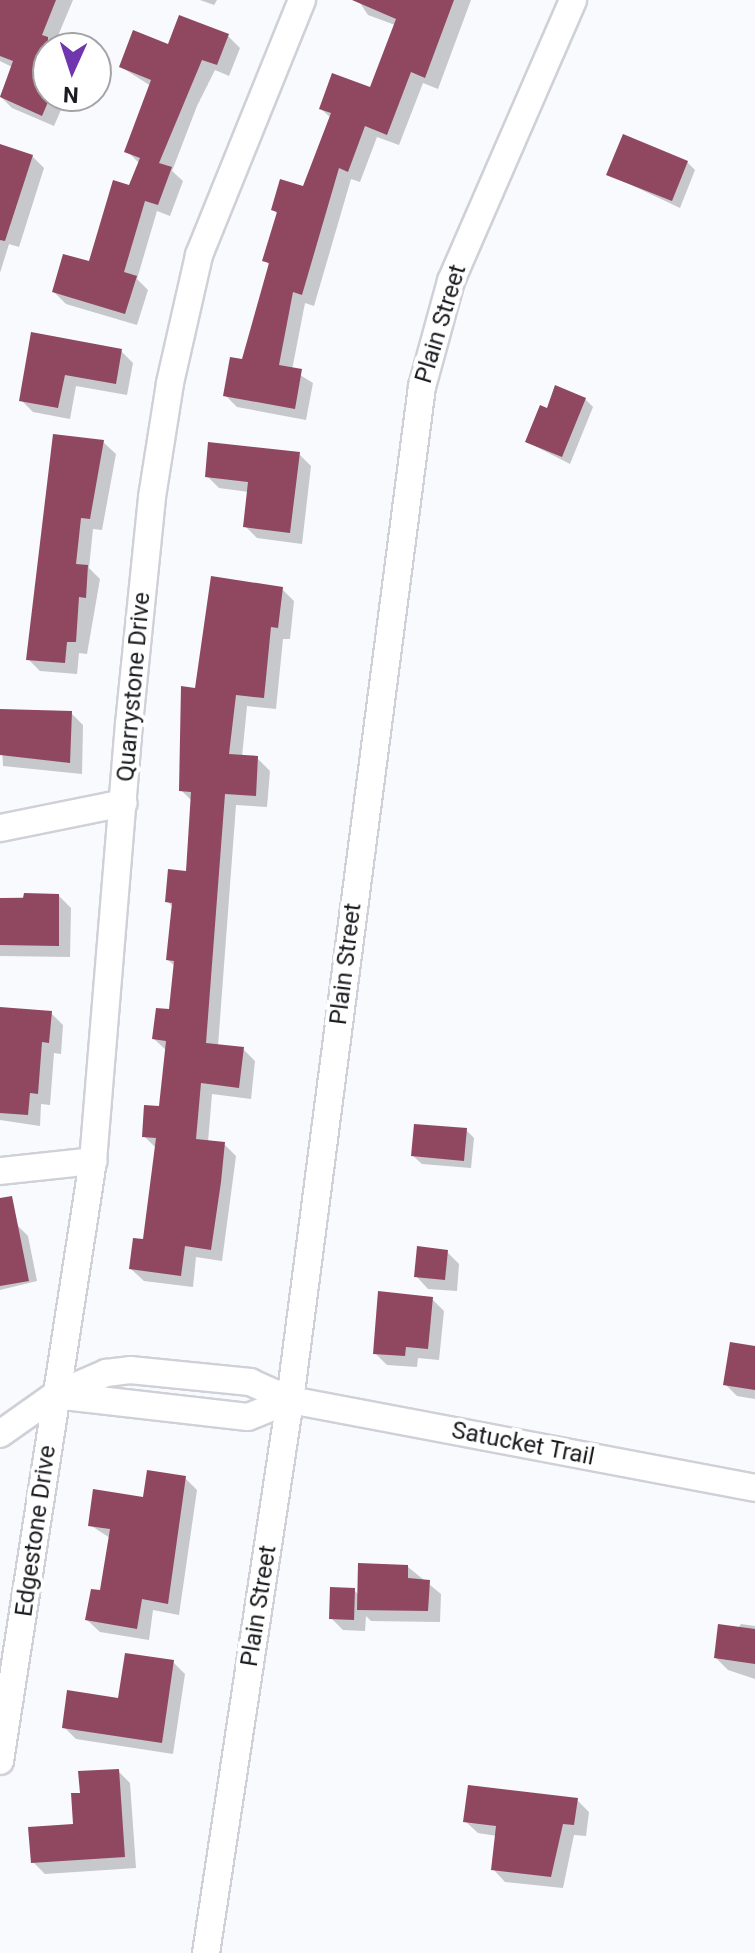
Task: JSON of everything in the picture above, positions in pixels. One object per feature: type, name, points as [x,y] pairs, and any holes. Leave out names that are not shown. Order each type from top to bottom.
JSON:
[{"type":"street","name":"Quarrystone Drive","points":[[55,1395],[93,1161],[152,497],[170,383],[199,255],[302,0]]},
{"type":"street","name":"Plain Street","points":[[206,1953],[290,1400],[422,387],[451,281],[573,0]]},
{"type":"street","points":[[0,828],[124,803]]},
{"type":"street","points":[[0,1171],[93,1161]]},
{"type":"street","points":[[0,1434],[55,1395],[248,1417],[290,1400]]},
{"type":"street","name":"Edgestone Drive","points":[[0,1761],[55,1395]]},
{"type":"street","name":"Satucket Trail","points":[[290,1400],[755,1488]]},
{"type":"building","points":[[0,0],[56,0],[43,32],[32,32],[32,111],[0,97],[13,61],[0,56]]},
{"type":"building","points":[[352,0],[454,0],[425,78],[411,72],[387,135],[365,126],[348,172],[339,168],[302,295],[293,292],[279,365],[302,369],[295,409],[223,396],[230,357],[242,359],[269,263],[262,261],[277,212],[271,210],[280,179],[303,186],[331,113],[319,109],[332,73],[370,87],[396,19]]},
{"type":"building","points":[[179,15],[229,34],[217,65],[202,60],[159,163],[172,167],[158,205],[145,201],[124,272],[137,276],[125,314],[52,292],[63,254],[89,261],[113,180],[129,185],[140,158],[124,152],[151,80],[119,67],[133,30],[168,44]]},
{"type":"building","points":[[623,134],[688,161],[672,201],[606,175]]},
{"type":"building","points":[[0,144],[33,155],[5,241],[0,240]]},
{"type":"building","points":[[31,332],[122,349],[116,384],[65,375],[58,408],[19,401]]},
{"type":"building","points":[[555,385],[586,398],[562,457],[525,442],[540,405],[547,408]]},
{"type":"building","points":[[53,434],[104,440],[90,519],[81,518],[76,564],[88,565],[86,598],[79,597],[76,642],[67,642],[65,663],[26,660]]},
{"type":"building","points":[[208,442],[300,452],[290,533],[243,527],[248,482],[205,477]]},
{"type":"building","points":[[211,576],[283,587],[278,628],[271,627],[264,698],[236,695],[229,754],[258,756],[256,796],[225,794],[206,1043],[244,1047],[239,1088],[201,1083],[196,1139],[225,1142],[221,1182],[211,1250],[185,1246],[181,1276],[129,1269],[133,1238],[143,1239],[156,1138],[142,1137],[144,1105],[159,1106],[166,1041],[152,1039],[156,1008],[169,1009],[174,961],[166,960],[172,903],[165,902],[168,869],[186,871],[191,792],[179,791],[181,686],[195,688]]},
{"type":"building","points":[[0,709],[72,711],[70,763],[0,755]]},
{"type":"building","points":[[24,893],[59,894],[59,946],[0,945],[0,898],[23,898]]},
{"type":"building","points":[[0,1007],[52,1011],[49,1043],[42,1042],[38,1094],[30,1093],[28,1115],[0,1113]]},
{"type":"building","points":[[414,1124],[467,1128],[464,1161],[411,1156]]},
{"type":"building","points":[[12,1196],[29,1281],[0,1286],[0,1198]]},
{"type":"building","points":[[417,1246],[448,1250],[445,1280],[414,1277]]},
{"type":"building","points":[[378,1291],[433,1297],[428,1349],[406,1347],[405,1356],[373,1354]]},
{"type":"building","points":[[730,1342],[755,1346],[755,1390],[723,1385]]},
{"type":"building","points":[[147,1470],[186,1476],[168,1604],[142,1599],[137,1629],[85,1620],[91,1589],[100,1590],[110,1529],[88,1526],[93,1489],[143,1497]]},
{"type":"building","points":[[358,1563],[408,1565],[408,1578],[430,1580],[428,1611],[357,1610]]},
{"type":"building","points":[[330,1587],[355,1588],[354,1620],[329,1619]]},
{"type":"building","points":[[718,1624],[755,1629],[755,1664],[714,1658]]},
{"type":"building","points":[[125,1653],[174,1660],[162,1743],[62,1728],[67,1690],[118,1698]]},
{"type":"building","points":[[119,1769],[125,1857],[31,1863],[28,1827],[73,1824],[71,1793],[80,1793],[78,1771]]},
{"type":"building","points":[[468,1785],[578,1798],[574,1825],[563,1824],[551,1877],[491,1870],[496,1826],[463,1822]]}]
